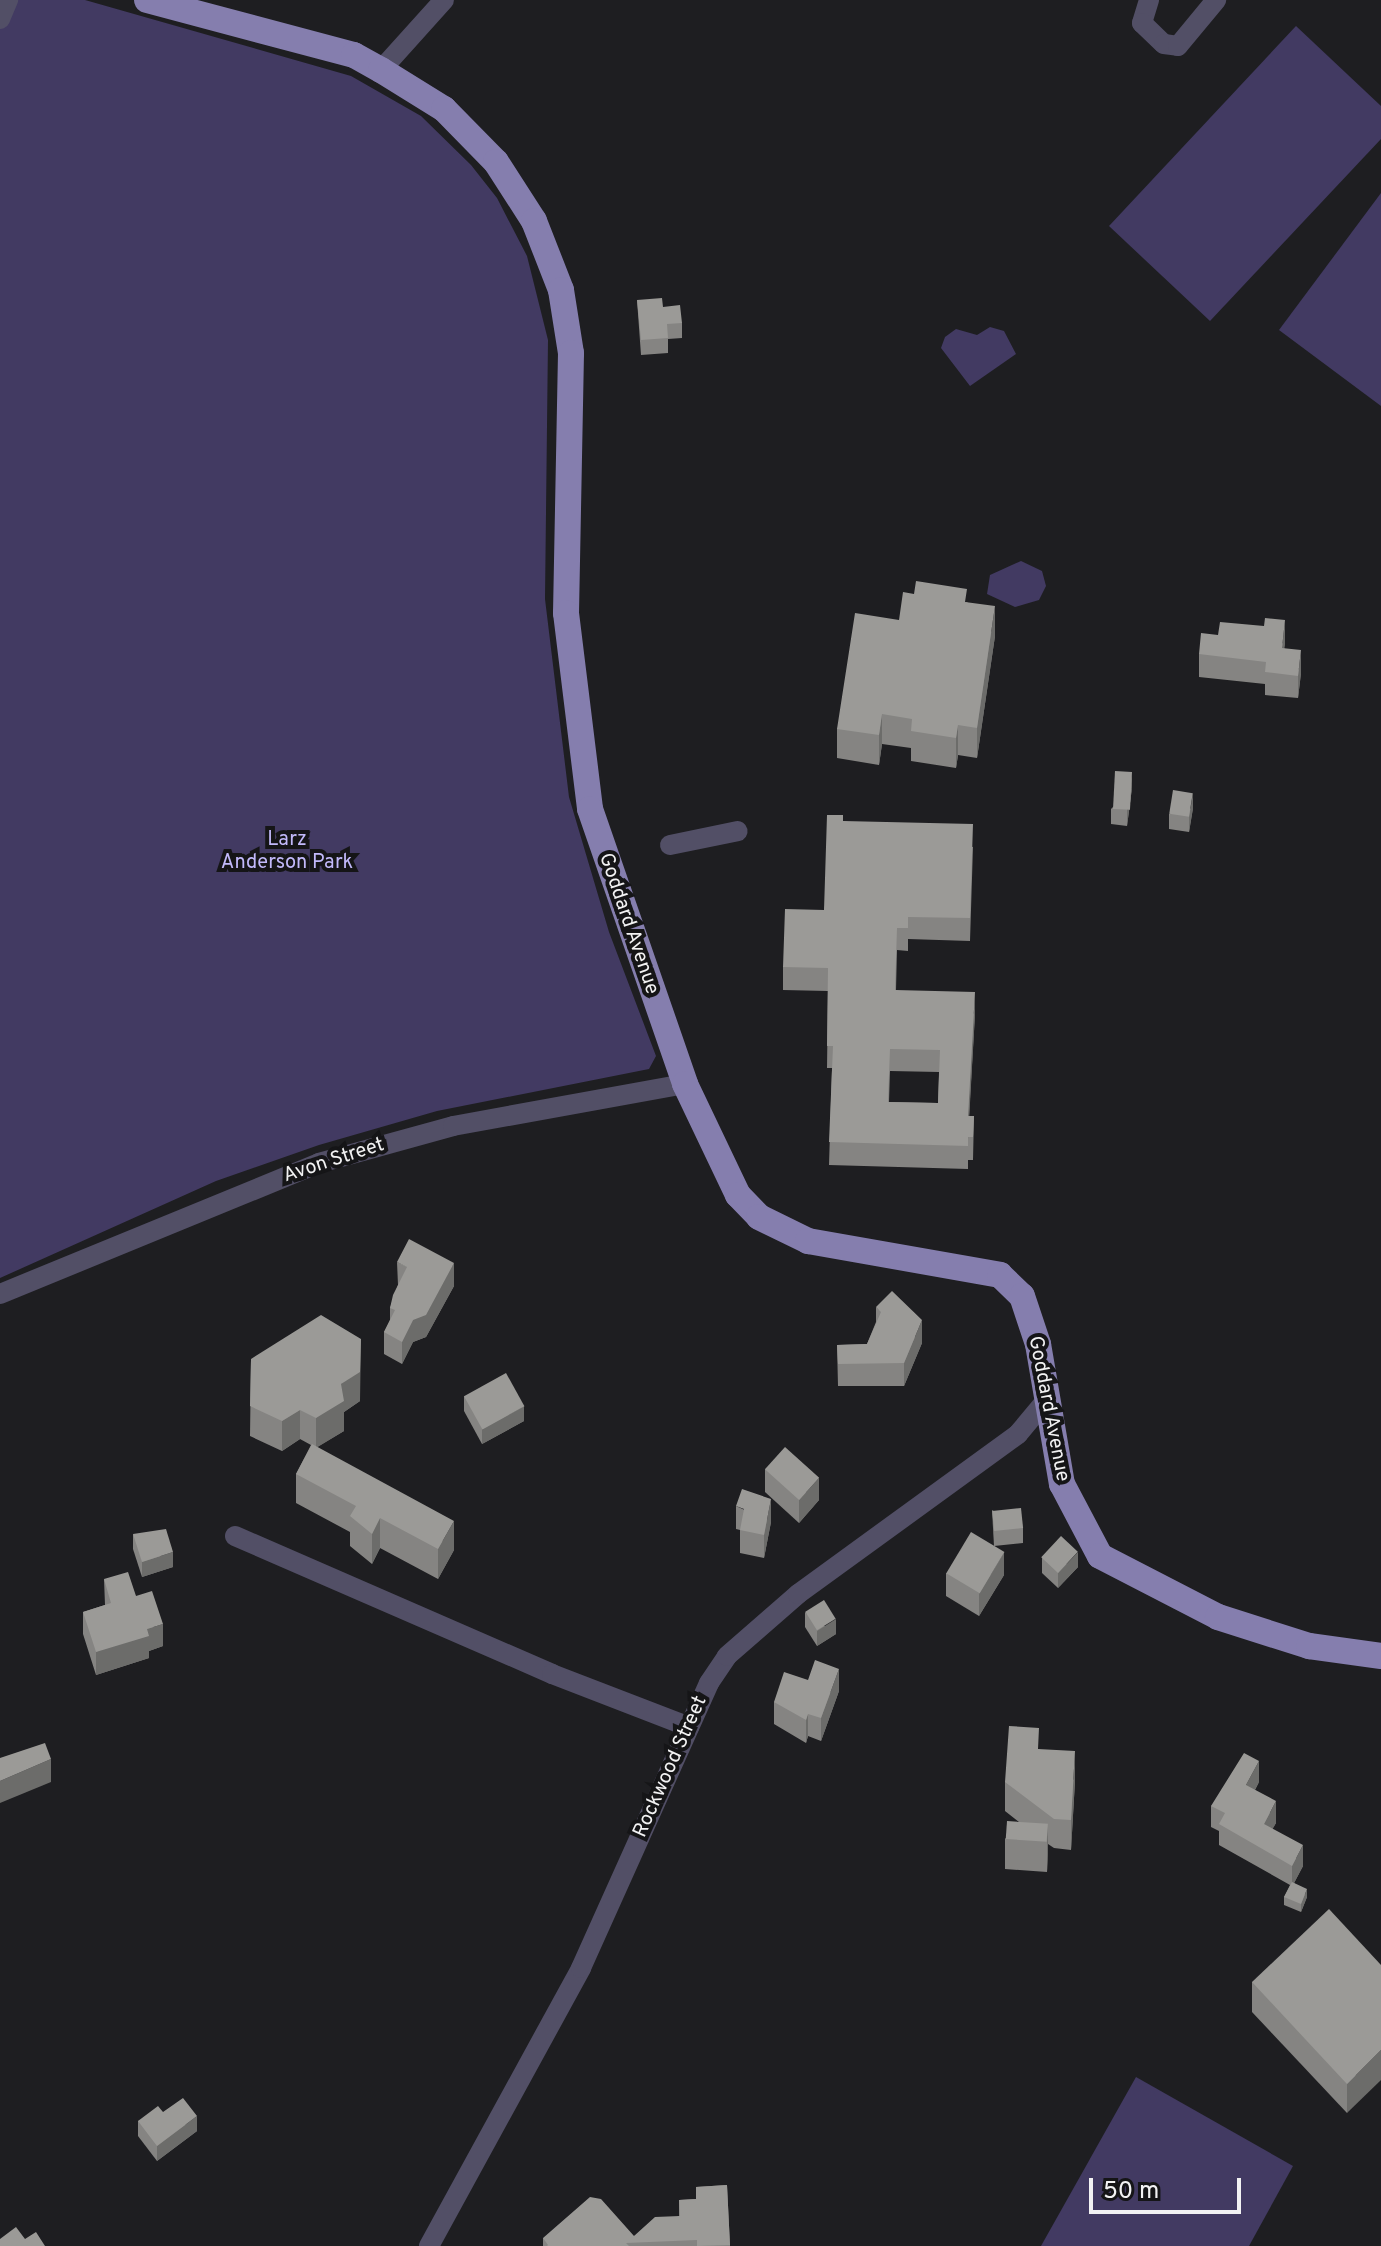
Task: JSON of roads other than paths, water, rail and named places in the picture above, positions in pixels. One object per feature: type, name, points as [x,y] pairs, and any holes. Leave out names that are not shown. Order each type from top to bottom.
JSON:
[{"type":"main road","name":"Goddard Avenue","points":[[147,0],[354,55],[381,70],[444,109],[496,162],[534,221],[561,290],[571,353],[566,613],[590,809],[685,1084],[722,1168],[759,1217],[808,1241],[1000,1275],[1022,1296],[1048,1398],[1062,1484],[1100,1556],[1218,1617],[1309,1646],[1381,1656]]},
{"type":"street","points":[[0,19],[8,0]]},
{"type":"street","points":[[381,70],[444,0]]},
{"type":"street","points":[[1149,0],[1142,23],[1164,44],[1178,46],[1216,0]]},
{"type":"street","points":[[670,845],[738,831]]},
{"type":"street","name":"Avon Street","points":[[0,1294],[319,1163],[453,1126],[685,1084]]},
{"type":"street","name":"Rockwood Street","points":[[429,2246],[581,1968],[689,1727],[727,1656],[798,1594],[1018,1434],[1048,1398]]},
{"type":"street","points":[[235,1536],[552,1674],[689,1727]]},
{"type":"park label","name":"Larz Anderson Park","points":[[287,852]]}]
